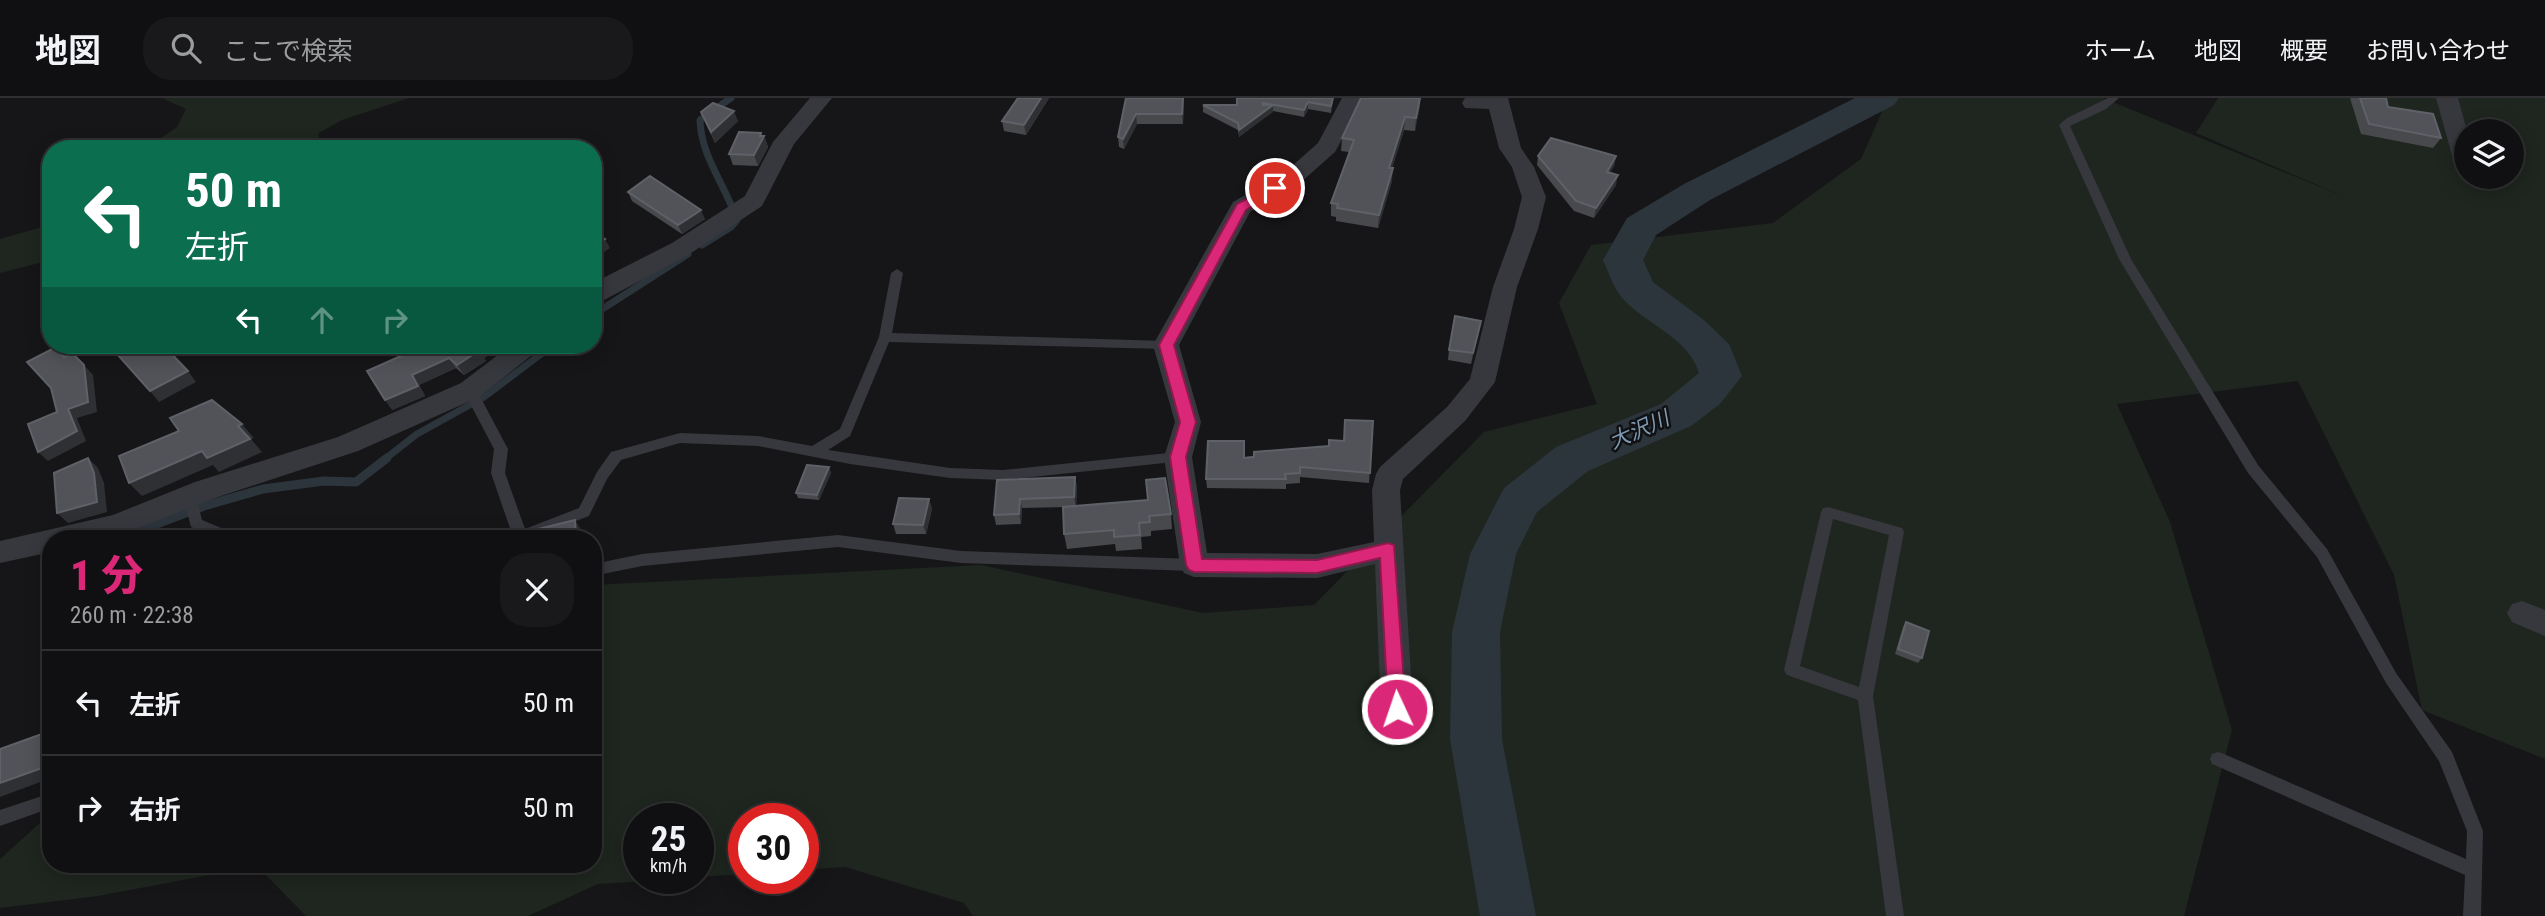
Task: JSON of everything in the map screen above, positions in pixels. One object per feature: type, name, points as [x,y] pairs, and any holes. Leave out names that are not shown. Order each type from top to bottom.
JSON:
[{"type":"street","points":[[602,291],[680,249],[754,201],[784,142],[821,98]]},
{"type":"street","points":[[1353,98],[1327,147],[1292,178],[1241,207],[1167,345],[1188,422],[1178,457],[1194,565],[1317,566],[1388,550]]},
{"type":"street","points":[[2447,98],[2454,123]]},
{"type":"street","points":[[1397,709],[1386,490],[1390,474],[1456,414],[1482,382],[1505,287],[1526,229],[1534,197],[1523,167],[1510,148],[1489,102]]},
{"type":"street","points":[[94,530],[192,507],[348,444],[475,399],[519,354]]},
{"type":"street","points":[[0,551],[42,542]]},
{"type":"lane","points":[[2114,98],[2104,108],[2079,114],[2064,125],[2101,210],[2125,259],[2253,469],[2322,553],[2391,678],[2446,757],[2475,831],[2472,916]]},
{"type":"lane","points":[[814,452],[845,432],[885,337],[897,273]]},
{"type":"lane","points":[[885,337],[1167,345]]},
{"type":"lane","points":[[475,399],[501,449],[498,473],[515,530]]},
{"type":"lane","points":[[538,530],[584,512],[602,476],[616,456],[680,438],[758,441],[950,473],[1003,475],[1178,457]]},
{"type":"lane","points":[[192,507],[196,523],[212,530]]},
{"type":"lane","points":[[1865,696],[1792,670],[1828,512],[1896,531],[1865,696],[1895,916]]},
{"type":"lane","points":[[602,568],[642,560],[838,541],[961,557],[1194,565]]},
{"type":"lane","points":[[2218,758],[2473,870]]},
{"type":"lane","points":[[0,818],[42,803]]},
{"type":"shaded area","points":[[162,98],[409,98],[342,120],[319,133],[319,140],[158,140],[177,127],[186,109]]},
{"type":"shaded area","points":[[1888,98],[2103,98],[2350,199],[2196,133],[2218,98],[2545,98],[2545,759],[2422,710],[2394,575],[2298,381],[2117,404],[2170,522],[2232,730],[2184,916],[973,916],[964,903],[845,867],[819,869],[819,803],[728,803],[728,875],[714,876],[714,803],[623,803],[623,882],[598,884],[528,916],[306,916],[264,873],[602,873],[602,585],[981,565],[1203,613],[1314,605],[1484,432],[1597,404],[1559,303],[1591,245],[1773,223],[1861,159]]},
{"type":"shaded area","points":[[42,227],[42,262],[0,273],[0,239]]},
{"type":"shaded area","points":[[42,821],[42,873],[220,873],[98,896],[0,908],[0,859]]},
{"type":"building","points":[[1018,98],[1041,98],[1024,125],[1002,121]]},
{"type":"building","points":[[1126,98],[1183,98],[1182,114],[1136,114],[1123,139],[1118,137]]},
{"type":"building","points":[[1237,98],[1333,98],[1331,106],[1308,102],[1304,110],[1263,103],[1273,105],[1239,130],[1238,123],[1203,105],[1237,105]]},
{"type":"building","points":[[1361,98],[1420,98],[1416,118],[1405,117],[1389,168],[1393,168],[1379,215],[1337,208],[1338,204],[1331,203],[1354,140],[1342,138]]},
{"type":"building","points":[[2360,98],[2386,98],[2388,107],[2433,114],[2441,138],[2369,124]]},
{"type":"building","points":[[713,103],[734,111],[711,132],[701,112]]},
{"type":"building","points":[[739,132],[761,133],[760,136],[764,136],[754,155],[729,154]]},
{"type":"building","points":[[1551,138],[1616,156],[1607,172],[1618,175],[1596,208],[1576,201],[1538,156]]},
{"type":"building","points":[[650,176],[701,210],[678,225],[628,192]]},
{"type":"building","points":[[1455,316],[1481,321],[1473,353],[1449,350]]},
{"type":"building","points":[[42,354],[62,354],[64,357],[73,354],[84,365],[88,402],[68,409],[77,431],[38,452],[28,424],[57,412],[51,388],[27,362]]},
{"type":"building","points":[[117,354],[172,354],[188,371],[150,391]]},
{"type":"building","points":[[405,354],[474,354],[457,365],[449,358],[412,375],[418,386],[385,400],[367,371]]},
{"type":"building","points":[[212,400],[242,424],[238,426],[250,439],[207,458],[202,451],[129,483],[119,456],[179,431],[170,418]]},
{"type":"building","points":[[1345,420],[1373,421],[1370,473],[1300,467],[1300,473],[1285,474],[1286,479],[1206,479],[1208,441],[1244,441],[1244,458],[1254,457],[1254,452],[1329,446],[1329,440],[1344,441]]},
{"type":"building","points":[[88,458],[94,473],[97,502],[57,513],[54,473]]},
{"type":"building","points":[[807,465],[829,467],[817,495],[796,493]]},
{"type":"building","points":[[1075,477],[1074,497],[1020,499],[1019,514],[994,515],[997,480]]},
{"type":"building","points":[[1165,478],[1171,514],[1149,516],[1150,522],[1139,523],[1140,535],[1114,537],[1114,530],[1064,534],[1063,507],[1148,500],[1146,480]]},
{"type":"building","points":[[899,498],[929,499],[923,525],[893,524]]},
{"type":"building","points":[[575,520],[576,530],[534,530]]},
{"type":"building","points":[[1906,622],[1929,631],[1922,658],[1898,649]]},
{"type":"building","points":[[42,734],[42,768],[0,783],[0,749]]},
{"type":"waterway","points":[[702,245],[731,227],[737,220],[709,159],[701,134],[700,120],[731,98]]},
{"type":"waterway","name":"大沢川","points":[[1508,916],[1476,739],[1476,632],[1493,554],[1520,500],[1572,459],[1676,415],[1705,393],[1721,376],[1714,354],[1690,330],[1637,290],[1623,260],[1641,227],[1697,192],[1882,98]]},
{"type":"waterway","points":[[602,309],[688,254]]},
{"type":"waterway","points":[[385,459],[417,434],[484,397],[541,354]]},
{"type":"waterway","points":[[141,530],[204,506],[263,489],[324,481],[356,482],[387,458]]},
{"type":"route","points":[[1275,188],[1241,207],[1167,345],[1188,422],[1178,457],[1194,565],[1317,566],[1388,550],[1397,709]]}]
